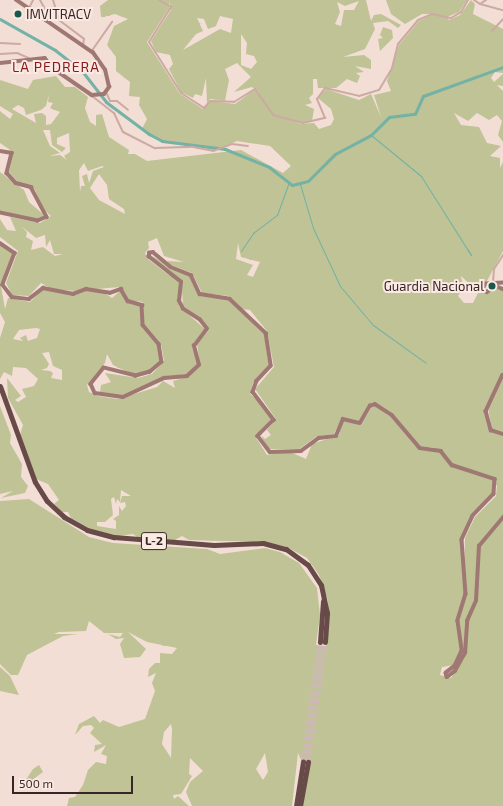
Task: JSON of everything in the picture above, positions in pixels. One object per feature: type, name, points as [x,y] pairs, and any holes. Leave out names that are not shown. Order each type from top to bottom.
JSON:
[{"type":"highway","name":"L-2","points":[[0,386],[35,482],[61,514],[87,530],[114,537],[208,544],[263,543],[286,549],[308,565],[321,585],[327,613],[322,642],[323,611],[320,590],[308,569],[285,552],[263,546],[214,547],[113,540],[86,532],[63,519],[45,502],[32,483],[0,394]]},
{"type":"highway","points":[[296,806],[305,762],[300,806]]},
{"type":"main road","points":[[0,63],[29,58],[46,59],[54,69],[94,95],[104,93],[109,87],[107,75],[91,52],[42,16],[16,0]]},
{"type":"main road","points":[[0,151],[12,154],[7,173],[16,183],[31,187],[46,217],[38,222],[0,213]]},
{"type":"main road","points":[[0,243],[16,253],[3,286],[12,297],[29,299],[43,288],[73,294],[86,289],[110,293],[121,289],[128,301],[142,305],[143,325],[159,344],[162,362],[150,372],[136,376],[105,368],[90,384],[95,393],[123,397],[164,378],[187,376],[199,365],[194,346],[207,329],[200,320],[182,309],[179,301],[181,282],[149,257],[148,253],[153,252],[171,268],[191,275],[200,294],[230,299],[266,333],[270,368],[257,381],[253,392],[274,420],[258,436],[270,452],[301,451],[319,438],[336,436],[343,419],[360,423],[370,406],[375,404],[391,414],[420,448],[441,451],[452,465],[486,473],[495,483],[495,492],[473,516],[462,540],[466,594],[458,621],[462,651],[447,677],[454,671],[465,653],[468,621],[476,601],[479,546],[503,517]]},
{"type":"main road","points":[[503,283],[485,284],[484,290],[503,288]]},
{"type":"main road","points":[[503,375],[486,411],[491,430],[503,434]]},
{"type":"street","points":[[29,8],[33,0]]},
{"type":"street","points":[[40,0],[45,9],[42,16]]},
{"type":"street","points":[[53,0],[59,20],[84,40],[82,45]]},
{"type":"street","points":[[159,0],[170,7],[149,42],[181,93],[204,108],[210,101],[234,102],[255,89],[273,115],[305,123],[325,118],[317,99],[326,88],[359,96],[379,90],[392,68],[398,44],[416,22],[427,14],[451,18],[461,12],[468,0]]},
{"type":"street","points":[[474,0],[480,4],[503,10]]},
{"type":"street","points":[[480,4],[486,0]]},
{"type":"street","points":[[492,31],[503,19]]},
{"type":"street","points":[[91,52],[112,22]]},
{"type":"street","points":[[0,44],[20,44]]},
{"type":"street","points":[[0,54],[17,53],[29,58]]},
{"type":"street","points":[[104,93],[110,101],[117,101],[128,110]]},
{"type":"street","points":[[94,95],[114,113],[123,132],[155,148],[193,147],[213,151],[232,144],[248,146]]},
{"type":"street","points":[[493,283],[494,269],[503,255]]},
{"type":"green space","points":[[108,0],[366,0],[371,21],[374,15],[381,14],[401,25],[398,28],[388,21],[373,23],[375,29],[365,49],[343,57],[364,55],[371,60],[371,69],[355,66],[364,72],[356,73],[360,76],[357,83],[347,79],[336,88],[318,88],[317,79],[313,79],[313,94],[309,98],[312,103],[305,105],[314,109],[312,121],[302,123],[276,115],[301,124],[314,123],[319,129],[331,125],[334,119],[331,109],[318,98],[326,89],[359,100],[371,94],[381,117],[374,95],[391,91],[387,81],[399,45],[419,21],[433,14],[422,14],[405,24],[391,14],[386,0],[467,0],[459,12],[447,17],[449,20],[460,15],[471,0],[475,4],[473,14],[503,29],[503,73],[495,72],[491,78],[494,82],[503,74],[503,86],[497,85],[503,91],[503,142],[498,135],[502,121],[497,115],[489,120],[477,113],[468,121],[454,113],[461,125],[479,127],[487,143],[501,146],[490,156],[500,158],[500,168],[503,162],[503,251],[487,281],[472,286],[461,276],[463,287],[458,296],[464,303],[473,303],[482,285],[485,293],[495,288],[503,290],[503,373],[484,410],[489,430],[503,435],[503,806],[302,806],[309,761],[301,760],[298,753],[292,806],[192,806],[186,792],[190,782],[203,771],[190,758],[189,774],[192,776],[181,794],[173,795],[174,799],[178,796],[189,806],[67,806],[69,798],[75,797],[83,785],[88,770],[96,762],[106,764],[107,756],[101,754],[106,745],[94,752],[95,745],[102,744],[90,733],[94,728],[91,725],[83,726],[75,735],[79,724],[94,716],[100,723],[103,720],[119,727],[145,719],[155,691],[152,683],[156,673],[148,677],[149,669],[155,663],[160,663],[160,653],[172,654],[177,648],[147,642],[128,632],[146,649],[140,657],[124,658],[120,644],[124,638],[116,639],[108,634],[120,637],[123,633],[104,633],[89,621],[86,631],[59,632],[54,634],[78,634],[63,636],[27,655],[18,675],[11,675],[0,664],[0,501],[29,499],[89,537],[113,543],[207,549],[220,554],[265,548],[280,552],[299,563],[317,588],[320,615],[316,645],[326,646],[329,624],[328,601],[319,575],[307,558],[287,547],[266,542],[189,540],[182,536],[175,540],[137,537],[133,534],[118,536],[94,531],[71,518],[68,512],[62,512],[54,504],[59,500],[48,484],[36,479],[20,435],[23,425],[8,398],[7,378],[21,396],[15,400],[18,402],[26,397],[22,389],[34,386],[38,379],[26,368],[13,367],[12,376],[4,372],[0,379],[0,338],[5,322],[0,313],[0,244],[13,252],[1,286],[5,309],[8,298],[30,302],[43,289],[71,295],[85,291],[103,292],[112,298],[120,291],[127,301],[141,306],[142,327],[158,344],[161,361],[151,371],[132,374],[113,365],[107,354],[105,363],[87,385],[89,392],[98,396],[118,399],[157,387],[163,381],[175,388],[173,381],[189,376],[200,366],[197,344],[209,330],[183,306],[182,290],[179,306],[206,330],[192,347],[198,363],[187,374],[168,376],[122,396],[100,392],[101,385],[111,382],[105,373],[138,378],[152,374],[164,361],[161,344],[144,325],[143,302],[129,300],[119,287],[75,291],[52,289],[41,283],[29,296],[12,295],[6,283],[18,251],[0,237],[0,219],[7,230],[16,231],[10,217],[40,223],[51,216],[43,209],[35,190],[17,181],[9,172],[13,152],[0,143],[0,111],[10,119],[13,114],[0,106],[0,80],[28,89],[33,80],[56,76],[65,87],[75,87],[88,97],[85,108],[90,122],[96,126],[96,115],[102,114],[109,137],[129,150],[128,154],[135,154],[147,161],[241,150],[283,173],[291,166],[270,146],[237,141],[215,151],[193,144],[164,143],[145,132],[142,129],[147,119],[139,105],[140,97],[129,96],[130,82],[116,71],[116,57],[107,45],[114,26],[128,19],[115,14],[101,17],[100,6]],"holes":[[[359,1],[354,10],[344,10],[341,26],[335,24],[340,12],[337,2],[345,6]],[[169,2],[171,10],[151,41],[156,52],[170,55],[173,64],[169,69],[181,92],[193,98],[195,94],[202,96],[206,78],[207,103],[210,99],[225,101],[229,80],[225,69],[237,63],[251,77],[234,92],[252,87],[260,93],[254,90],[235,104],[211,101],[203,109],[180,94],[147,42],[169,8]],[[220,16],[233,19],[231,33],[220,29],[183,50],[196,34],[203,31],[197,18],[204,19],[208,29],[216,26]],[[241,34],[247,43],[246,54],[254,56],[257,62],[251,69],[241,65]],[[49,94],[48,102],[53,103],[50,108],[60,112],[51,124],[46,125],[46,116],[42,113],[34,114],[36,123],[12,109],[18,105],[24,108],[26,115],[41,110],[46,106]],[[43,130],[50,130],[52,145],[62,152],[66,148],[57,144],[57,138],[69,133],[70,152],[64,156],[67,160],[60,155],[49,156],[60,153],[50,146]],[[84,163],[88,171],[102,166],[104,167],[93,171],[89,183],[87,174],[82,176],[85,186],[81,186],[80,192],[79,170]],[[99,174],[107,185],[109,199],[124,209],[125,214],[99,200],[90,188]],[[21,226],[36,238],[45,235],[46,247],[50,240],[54,254],[63,254],[55,256],[43,247],[31,250],[33,241],[26,237],[27,232]],[[157,238],[164,256],[184,262],[167,261],[169,264],[192,273],[202,293],[229,296],[242,309],[250,310],[267,331],[274,367],[255,389],[276,419],[267,430],[271,435],[265,439],[261,435],[267,449],[299,449],[316,437],[334,434],[342,417],[360,421],[373,402],[394,415],[420,446],[435,448],[435,451],[415,446],[391,417],[373,405],[361,425],[343,420],[339,435],[312,444],[306,459],[288,451],[267,455],[255,436],[272,419],[262,403],[250,394],[253,383],[269,366],[264,333],[229,301],[215,296],[199,296],[189,276],[150,255],[170,276],[149,260],[145,253],[149,248],[148,242]],[[238,243],[241,257],[260,262],[253,277],[247,275],[253,265],[236,259]],[[40,329],[37,338],[28,341],[26,335],[20,338],[23,341],[13,339],[19,330]],[[49,352],[53,366],[62,370],[62,380],[51,378],[53,373],[50,371],[41,370],[47,368],[49,364],[42,353]],[[497,485],[496,496],[475,517],[465,538],[464,588],[461,539],[471,515],[493,494],[493,486]],[[121,490],[131,496],[122,496],[120,503],[125,502],[126,506],[122,511],[119,506],[119,515],[113,519],[116,521],[116,529],[97,526],[97,522],[105,522],[113,515],[111,499],[114,497],[116,504],[117,499],[120,502]],[[463,651],[464,659],[451,678],[440,675],[442,667],[454,665]],[[171,724],[171,758],[162,744],[164,732]],[[265,753],[268,772],[263,780],[256,769]]]},
{"type":"green space","points":[[383,27],[392,30],[393,38],[380,51],[378,39],[383,38],[380,35]]},
{"type":"green space","points":[[0,172],[24,190],[29,202],[43,214],[42,220],[0,211]]},
{"type":"green space","points":[[503,377],[503,432],[492,428],[488,408]]},
{"type":"green space","points":[[0,406],[11,435],[10,443],[22,464],[21,477],[28,486],[25,493],[1,498],[13,491],[0,494]]},
{"type":"green space","points":[[0,667],[10,676],[19,695],[0,691]]},
{"type":"green space","points":[[39,765],[43,772],[20,789],[33,769]]},
{"type":"waterway","points":[[0,19],[55,50],[82,71],[106,102],[149,134],[162,141],[225,149],[269,167],[292,185],[308,181],[335,154],[371,135],[389,117],[415,114],[423,96],[503,67]]},
{"type":"waterway","points":[[371,135],[421,176],[471,255],[468,250]]},
{"type":"waterway","points":[[241,251],[253,233],[277,215],[288,184]]},
{"type":"waterway","points":[[300,184],[313,228],[340,286],[373,325],[426,363]]},
{"type":"tunnel","points":[[303,762],[320,642]]},
{"type":"tunnel","points":[[308,762],[325,642]]},
{"type":"place","name":"IMVITRACV","points":[[18,14]]},
{"type":"place","name":"Guardia Nacional","points":[[492,286]]},
{"type":"district","name":"LA PEDRERA","points":[[56,67]]}]
